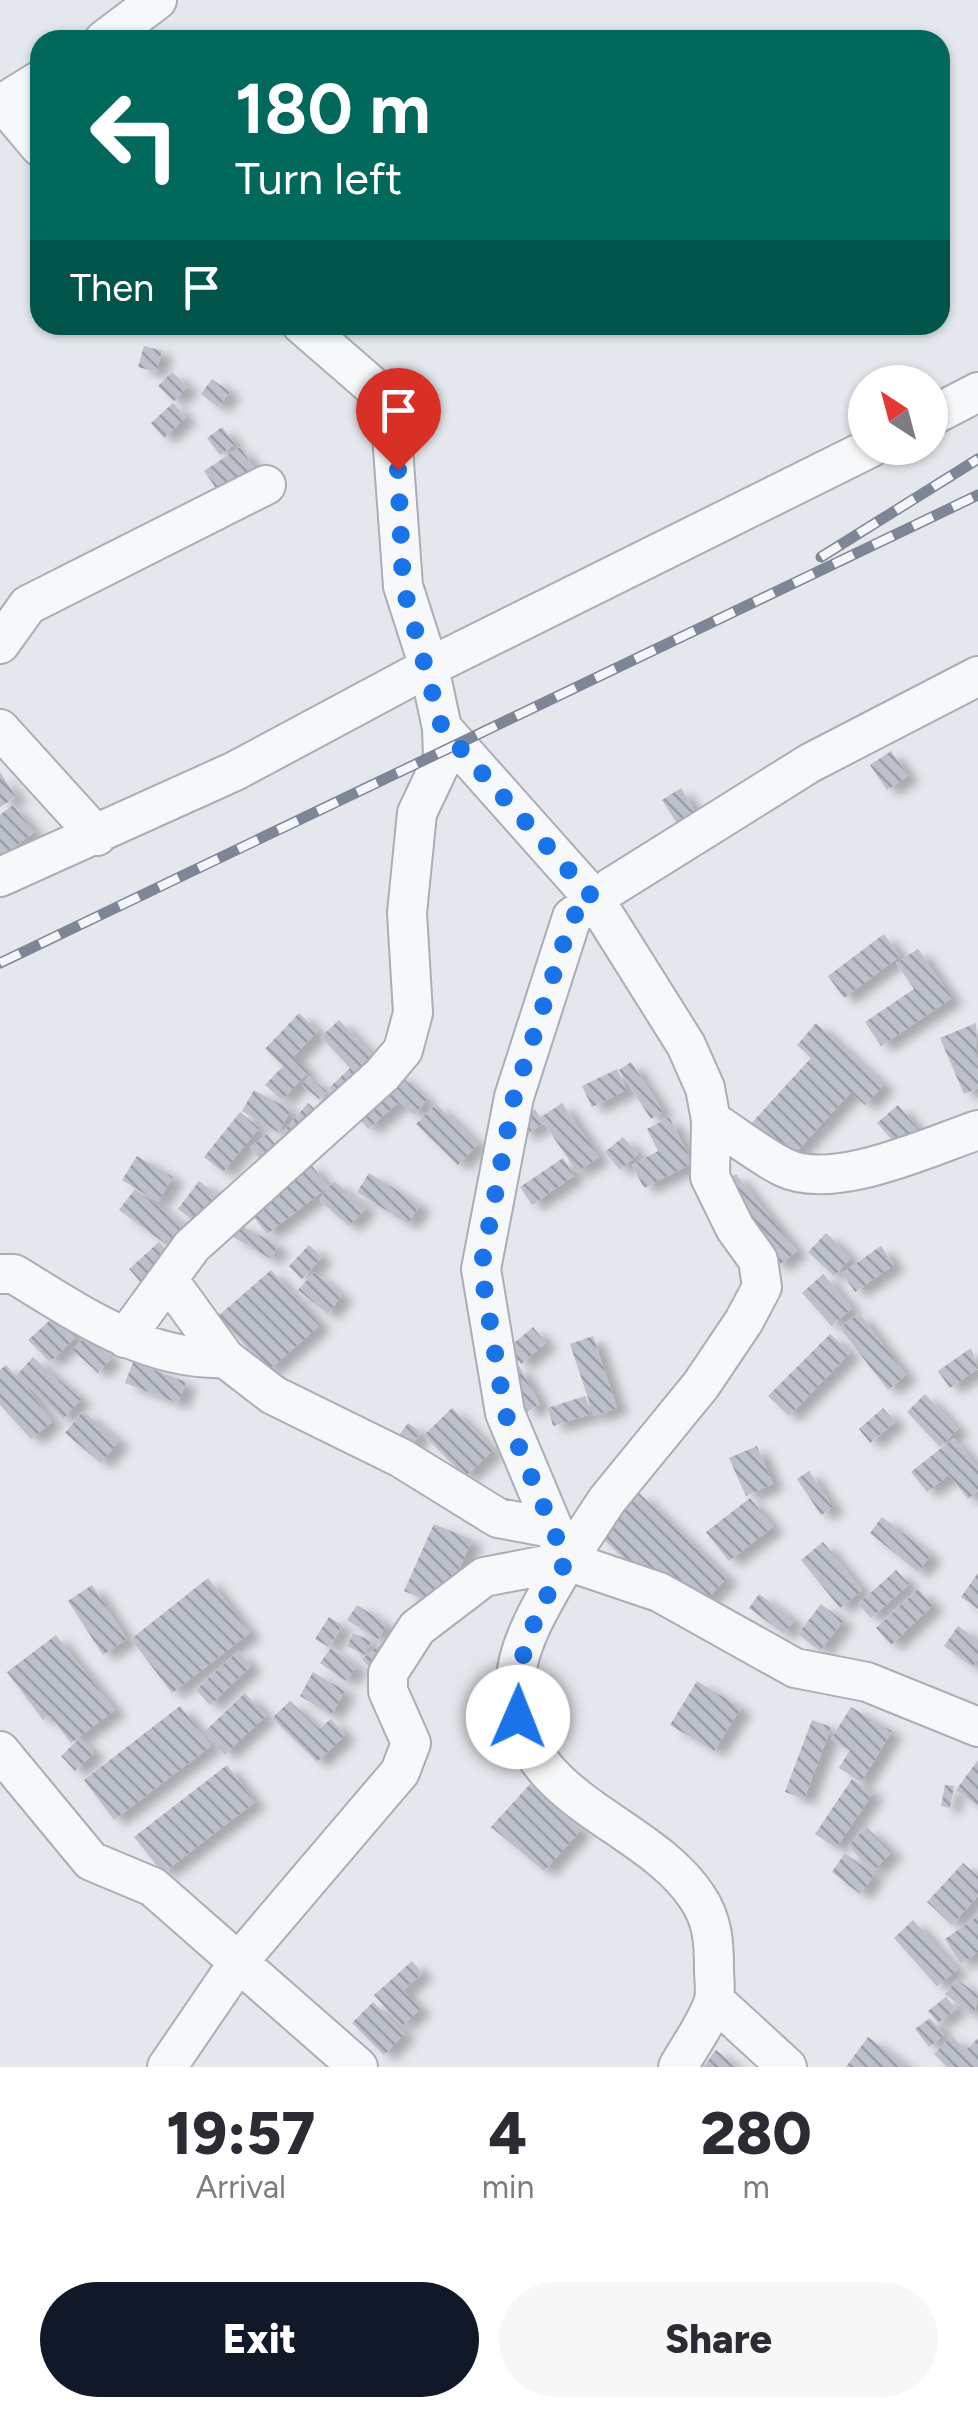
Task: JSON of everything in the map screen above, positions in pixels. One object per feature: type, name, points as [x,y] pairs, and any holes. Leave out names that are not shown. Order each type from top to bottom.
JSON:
[{"type":"street","points":[[117,30],[157,0]]},
{"type":"street","points":[[30,86],[2,104],[30,136]]},
{"type":"street","points":[[125,1338],[170,1282],[192,1246],[324,1130],[403,1050],[412,1013],[408,914],[417,813],[443,758],[442,728],[429,667],[403,586],[391,421],[378,391],[314,335]]},
{"type":"street","points":[[948,408],[978,392]]},
{"type":"street","points":[[0,878],[235,771],[429,667],[848,459]]},
{"type":"street","points":[[0,644],[28,605],[266,485]]},
{"type":"street","points":[[678,2067],[714,2000],[714,1934],[697,1896],[656,1858],[570,1794],[536,1756],[518,1717],[516,1675],[545,1599],[559,1544],[505,1413],[481,1268],[514,1097],[572,917],[810,762],[978,676]]},
{"type":"street","points":[[167,2067],[240,1960],[400,1772],[411,1743],[388,1691],[388,1673],[417,1628],[484,1577],[559,1544],[608,1500],[701,1385],[762,1287],[758,1260],[736,1228],[710,1177],[711,1120],[705,1088],[686,1045],[595,900],[442,728]]},
{"type":"street","points":[[0,729],[97,836]]},
{"type":"street","points":[[711,1120],[786,1169],[821,1176],[877,1165],[978,1130]]},
{"type":"street","points":[[0,1274],[14,1274],[125,1338],[205,1359],[225,1358]]},
{"type":"street","points":[[170,1282],[225,1358],[273,1396],[401,1458],[498,1518],[659,1592],[794,1668],[867,1682],[978,1727]]},
{"type":"street","points":[[0,1750],[91,1861],[153,1887],[358,2067]]},
{"type":"street","points":[[714,2000],[787,2067]]},
{"type":"building","points":[[144,346],[162,351],[156,372],[138,367]]},
{"type":"building","points":[[172,372],[188,387],[174,401],[158,386]]},
{"type":"building","points":[[212,379],[230,392],[218,407],[201,394]]},
{"type":"building","points":[[173,403],[186,417],[164,438],[151,423]]},
{"type":"building","points":[[222,427],[235,444],[220,455],[207,438]]},
{"type":"building","points":[[240,447],[255,469],[220,494],[204,471]]},
{"type":"building","points":[[891,751],[908,776],[887,790],[870,765]]},
{"type":"building","points":[[0,772],[16,797],[0,807]]},
{"type":"building","points":[[681,788],[700,820],[682,831],[662,800]]},
{"type":"building","points":[[13,805],[34,832],[0,858],[0,815]]},
{"type":"building","points":[[884,934],[900,956],[844,998],[828,976]]},
{"type":"building","points":[[918,949],[952,998],[881,1046],[865,1022],[914,989],[896,963]]},
{"type":"building","points":[[299,1013],[318,1031],[293,1057],[308,1072],[282,1100],[265,1085],[283,1066],[265,1049]]},
{"type":"building","points":[[339,1020],[381,1064],[342,1102],[329,1088],[350,1068],[321,1037]]},
{"type":"building","points":[[816,1023],[884,1085],[865,1105],[851,1092],[775,1175],[736,1140],[811,1058],[797,1045]]},
{"type":"building","points":[[976,1023],[978,1088],[964,1094],[940,1038]]},
{"type":"building","points":[[631,1062],[663,1111],[651,1119],[619,1070]]},
{"type":"building","points":[[617,1069],[627,1090],[592,1107],[582,1086]]},
{"type":"building","points":[[397,1073],[427,1099],[415,1115],[399,1102],[368,1129],[353,1111]]},
{"type":"building","points":[[309,1076],[326,1091],[319,1099],[302,1085]]},
{"type":"building","points":[[254,1090],[291,1110],[278,1132],[242,1111]]},
{"type":"building","points":[[308,1103],[324,1117],[299,1146],[283,1132]]},
{"type":"building","points":[[562,1103],[599,1157],[577,1172],[544,1123],[524,1135],[516,1120],[535,1109],[540,1118]]},
{"type":"building","points":[[436,1104],[478,1144],[458,1165],[416,1124]]},
{"type":"building","points":[[898,1105],[924,1136],[904,1153],[877,1123]]},
{"type":"building","points":[[240,1112],[259,1128],[223,1172],[204,1157]]},
{"type":"building","points":[[669,1117],[693,1163],[644,1188],[632,1165],[658,1151],[647,1129]]},
{"type":"building","points":[[267,1134],[283,1154],[267,1167],[250,1147]]},
{"type":"building","points":[[623,1137],[638,1154],[620,1170],[605,1152]]},
{"type":"building","points":[[137,1156],[173,1177],[158,1202],[122,1180]]},
{"type":"building","points":[[563,1158],[574,1176],[532,1205],[520,1187]]},
{"type":"building","points":[[310,1163],[328,1187],[267,1234],[249,1211]]},
{"type":"building","points":[[369,1173],[420,1205],[408,1224],[357,1192]]},
{"type":"building","points":[[736,1174],[797,1251],[778,1266],[717,1188]]},
{"type":"building","points":[[199,1181],[228,1203],[207,1231],[178,1209]]},
{"type":"building","points":[[334,1181],[366,1208],[349,1226],[319,1200]]},
{"type":"building","points":[[135,1189],[185,1226],[170,1247],[119,1210]]},
{"type":"building","points":[[237,1223],[278,1246],[271,1259],[230,1235]]},
{"type":"building","points":[[826,1233],[851,1258],[834,1276],[808,1252]]},
{"type":"building","points":[[159,1242],[175,1260],[145,1287],[129,1269]]},
{"type":"building","points":[[309,1245],[322,1257],[302,1279],[289,1266]]},
{"type":"building","points":[[881,1246],[894,1265],[855,1292],[842,1273]]},
{"type":"building","points":[[271,1270],[320,1325],[268,1371],[218,1316]]},
{"type":"building","points":[[314,1272],[342,1295],[328,1314],[298,1290]]},
{"type":"building","points":[[823,1274],[852,1308],[832,1326],[802,1293]]},
{"type":"building","points":[[859,1313],[906,1375],[888,1390],[840,1328]]},
{"type":"building","points":[[57,1314],[77,1336],[50,1362],[28,1340]]},
{"type":"building","points":[[533,1327],[546,1343],[521,1364],[508,1348]]},
{"type":"building","points":[[830,1334],[850,1353],[789,1416],[768,1396]]},
{"type":"building","points":[[86,1335],[111,1358],[98,1373],[73,1350]]},
{"type":"building","points":[[593,1336],[617,1408],[594,1416],[570,1344]]},
{"type":"building","points":[[971,1348],[978,1369],[950,1388],[938,1371]]},
{"type":"building","points":[[33,1357],[81,1399],[63,1419],[21,1379],[52,1422],[31,1439],[0,1405],[0,1370],[6,1365],[16,1376]]},
{"type":"building","points":[[133,1362],[186,1382],[178,1403],[125,1383]]},
{"type":"building","points":[[519,1366],[540,1404],[527,1412],[506,1374]]},
{"type":"building","points":[[925,1394],[958,1429],[940,1447],[907,1412]]},
{"type":"building","points":[[585,1396],[591,1414],[553,1426],[548,1408]]},
{"type":"building","points":[[452,1408],[493,1450],[465,1477],[424,1435]]},
{"type":"building","points":[[883,1408],[895,1422],[870,1443],[859,1429]]},
{"type":"building","points":[[83,1411],[119,1441],[101,1463],[65,1433]]},
{"type":"building","points":[[408,1423],[421,1432],[404,1455],[391,1446]]},
{"type":"building","points":[[954,1438],[978,1468],[978,1491],[968,1499],[949,1475],[927,1492],[911,1472]]},
{"type":"building","points":[[757,1446],[773,1484],[746,1496],[729,1458]]},
{"type":"building","points":[[809,1471],[833,1507],[821,1515],[797,1479]]},
{"type":"building","points":[[639,1493],[727,1578],[687,1619],[598,1534]]},
{"type":"building","points":[[750,1498],[773,1527],[729,1561],[706,1532]]},
{"type":"building","points":[[882,1517],[931,1555],[918,1572],[870,1533]]},
{"type":"building","points":[[434,1524],[472,1540],[442,1607],[404,1591]]},
{"type":"building","points":[[823,1542],[862,1590],[840,1608],[801,1560]]},
{"type":"building","points":[[896,1570],[909,1584],[871,1618],[858,1604]]},
{"type":"building","points":[[978,1573],[978,1609],[961,1597]]},
{"type":"building","points":[[208,1578],[250,1633],[172,1693],[131,1639]]},
{"type":"building","points":[[92,1585],[127,1639],[103,1655],[68,1601]]},
{"type":"building","points":[[918,1589],[933,1605],[891,1645],[876,1628]]},
{"type":"building","points":[[759,1594],[794,1620],[784,1634],[749,1608]]},
{"type":"building","points":[[821,1604],[843,1621],[820,1651],[798,1634]]},
{"type":"building","points":[[357,1605],[387,1624],[378,1639],[347,1620]]},
{"type":"building","points":[[329,1617],[342,1625],[329,1647],[315,1639]]},
{"type":"building","points":[[958,1626],[978,1640],[978,1659],[973,1667],[944,1646]]},
{"type":"building","points":[[353,1633],[371,1641],[365,1655],[347,1646]]},
{"type":"building","points":[[56,1635],[115,1710],[71,1743],[49,1715],[43,1720],[7,1672]]},
{"type":"building","points":[[380,1644],[392,1658],[374,1673],[362,1659]]},
{"type":"building","points":[[331,1648],[357,1666],[346,1681],[320,1663]]},
{"type":"building","points":[[238,1651],[251,1666],[210,1705],[196,1690]]},
{"type":"building","points":[[313,1672],[345,1691],[331,1715],[300,1696]]},
{"type":"building","points":[[697,1681],[741,1708],[714,1751],[670,1725]]},
{"type":"building","points":[[245,1693],[266,1716],[225,1754],[204,1732]]},
{"type":"building","points":[[290,1701],[319,1729],[331,1719],[345,1735],[317,1762],[272,1718]]},
{"type":"building","points":[[180,1706],[211,1746],[114,1820],[84,1780]]},
{"type":"building","points":[[851,1707],[892,1731],[861,1782],[839,1768],[850,1750],[831,1739]]},
{"type":"building","points":[[812,1720],[831,1727],[804,1799],[785,1792]]},
{"type":"building","points":[[80,1738],[94,1753],[75,1771],[61,1756]]},
{"type":"building","points":[[978,1760],[978,1806],[956,1790]]},
{"type":"building","points":[[227,1765],[255,1802],[163,1873],[134,1837]]},
{"type":"building","points":[[852,1779],[873,1793],[836,1848],[815,1834]]},
{"type":"building","points":[[530,1784],[581,1830],[544,1871],[491,1827]]},
{"type":"building","points":[[945,1785],[954,1786],[950,1808],[941,1806]]},
{"type":"building","points":[[866,1827],[892,1852],[873,1871],[848,1846]]},
{"type":"building","points":[[845,1853],[874,1875],[860,1894],[832,1872]]},
{"type":"building","points":[[963,1863],[978,1876],[978,1896],[952,1925],[927,1902]]},
{"type":"building","points":[[978,1916],[978,1952],[961,1964],[945,1939]]},
{"type":"building","points":[[913,1920],[957,1970],[937,1986],[894,1938]]},
{"type":"building","points":[[412,1961],[422,1973],[403,1990],[420,2009],[402,2026],[374,1995]]},
{"type":"building","points":[[957,1979],[978,1995],[974,2016],[945,1994]]},
{"type":"building","points":[[946,1997],[956,2009],[938,2023],[928,2011]]},
{"type":"building","points":[[373,2002],[405,2034],[384,2055],[352,2023]]},
{"type":"building","points":[[930,2018],[944,2035],[929,2047],[915,2029]]},
{"type":"building","points":[[952,2036],[966,2050],[978,2038],[978,2067],[947,2067],[934,2054]]},
{"type":"building","points":[[868,2037],[909,2067],[846,2067]]},
{"type":"building","points":[[716,2050],[737,2067],[703,2067]]},
{"type":"railway","points":[[821,557],[978,459]]},
{"type":"railway","points":[[0,963],[978,495]]},
{"type":"route","points":[[398,470],[403,586],[429,667],[442,728],[595,900],[572,917],[514,1097],[506,1156],[481,1268],[505,1413],[566,1561],[545,1599],[516,1675],[518,1717]]}]
